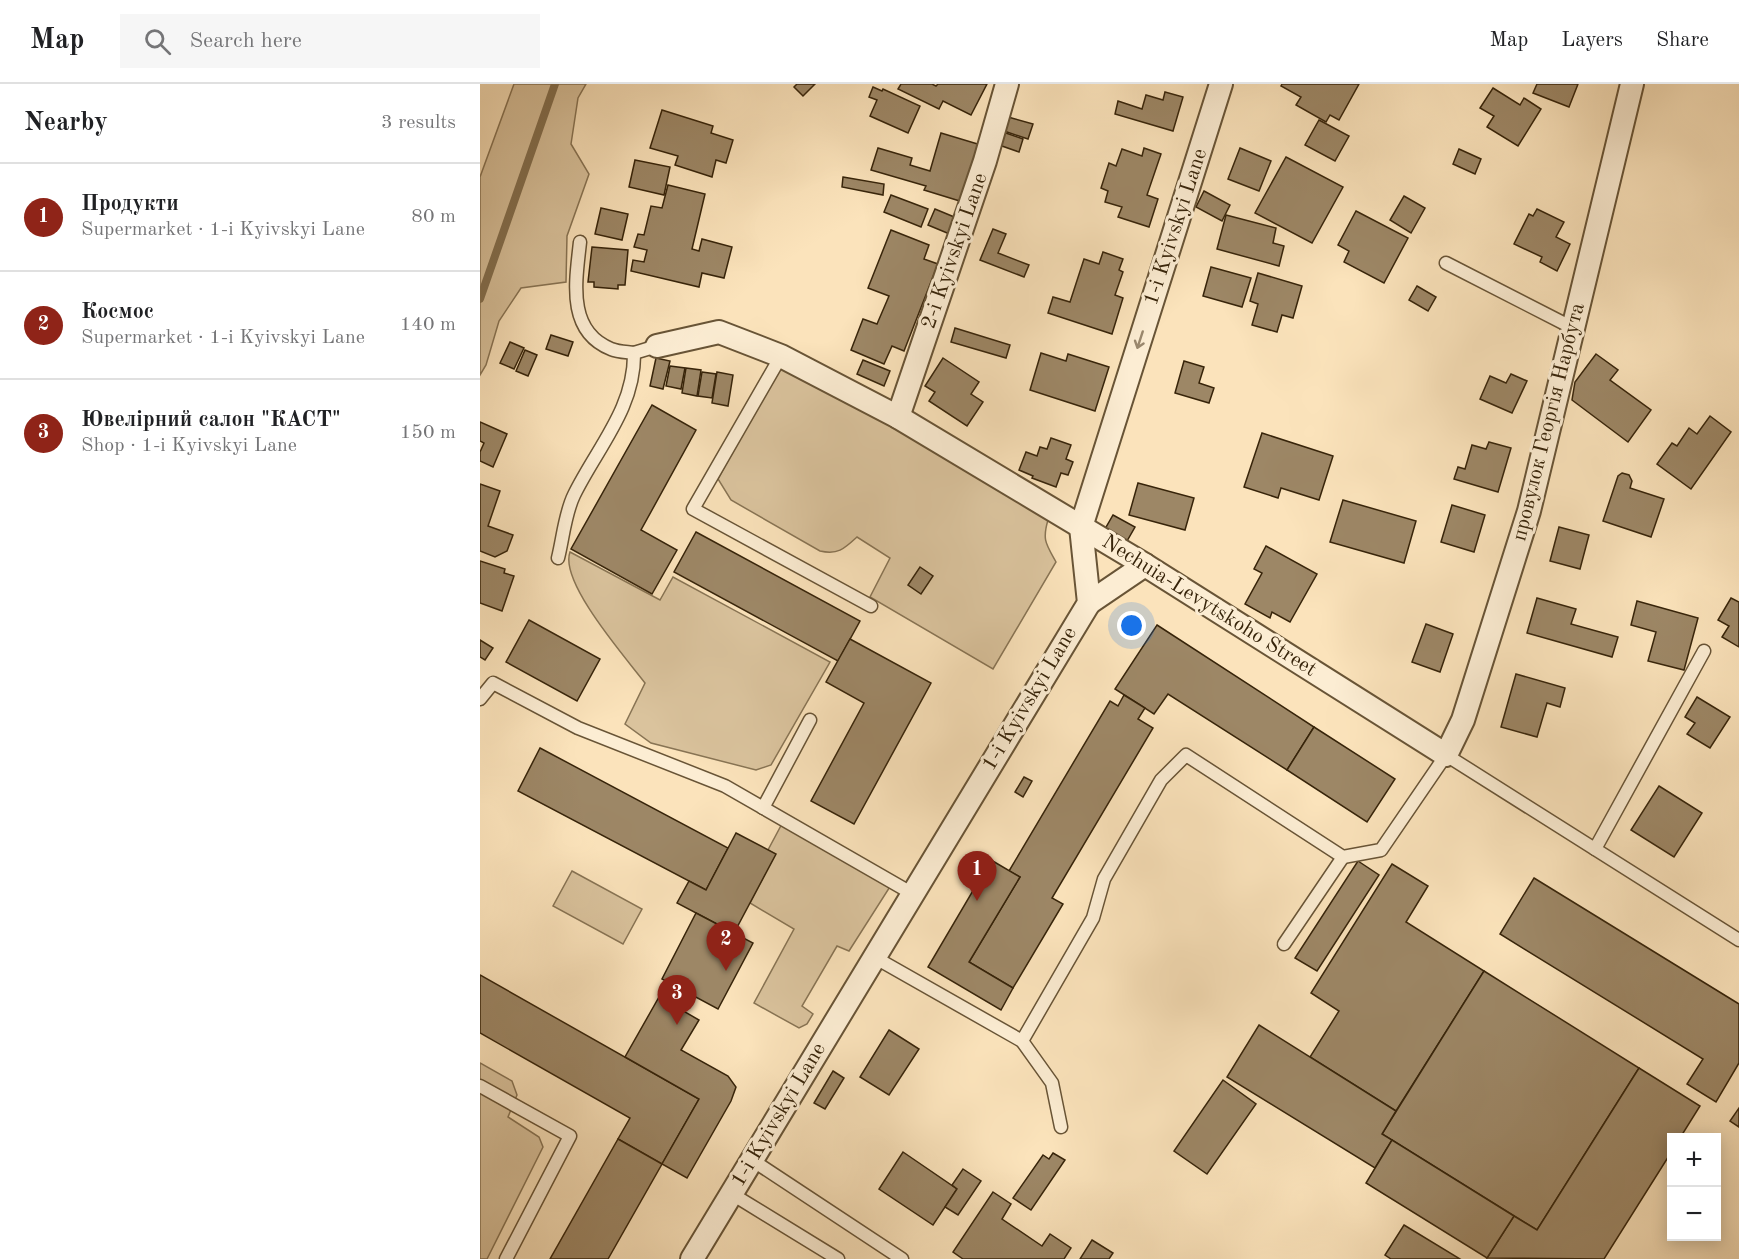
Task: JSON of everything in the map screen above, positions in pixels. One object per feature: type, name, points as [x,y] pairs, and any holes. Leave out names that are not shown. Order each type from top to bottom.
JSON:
[{"type":"street","name":"2-i Kyivskyi Lane","points":[[898,417],[985,161],[1007,84]]},
{"type":"street","name":"1-i Kyivskyi Lane","points":[[692,1259],[1089,603],[1081,527],[1221,84]]},
{"type":"street","name":"провулок Георгія Нарбута","points":[[1446,755],[1463,720],[1529,511],[1632,84]]},
{"type":"street","name":"Nechuia-Levytskoho Street","points":[[657,346],[719,332],[781,356],[898,417],[1145,565],[1446,755]]},
{"type":"street","points":[[1089,603],[1145,565]]},
{"type":"lane","points":[[580,242],[576,287],[579,315],[588,333],[611,349],[634,353],[657,346]]},
{"type":"lane","points":[[1446,263],[1573,328]]},
{"type":"lane","points":[[558,558],[573,497],[626,402],[634,371],[634,353]]},
{"type":"lane","points":[[781,356],[693,509],[870,606]]},
{"type":"lane","points":[[1595,849],[1704,651]]},
{"type":"lane","points":[[480,699],[493,683],[578,728],[725,786],[913,894]]},
{"type":"lane","points":[[764,808],[810,720]]},
{"type":"lane","points":[[1022,1041],[1093,918],[1104,879],[1149,800],[1161,780],[1186,755],[1343,856],[1381,850],[1446,755]]},
{"type":"lane","name":"Nechuia-Levytskoho Street","points":[[1446,755],[1739,940]]},
{"type":"lane","points":[[1284,944],[1343,856]]},
{"type":"lane","points":[[874,957],[1022,1041],[1052,1083],[1061,1127]]},
{"type":"lane","points":[[480,1086],[570,1136],[506,1259]]},
{"type":"lane","points":[[752,1160],[902,1259]]},
{"type":"lane","points":[[732,1194],[838,1259]]},
{"type":"shaded area","points":[[514,84],[586,84],[578,98],[571,144],[589,174],[567,236],[566,282],[521,288],[499,321],[486,365],[480,375],[480,177]]},
{"type":"shaded area","points":[[792,367],[1048,520],[1045,532],[1046,542],[1056,562],[993,669],[870,597],[890,558],[857,537],[840,550],[820,551],[731,500],[718,479],[777,370]]},
{"type":"shaded area","points":[[570,552],[660,600],[673,577],[830,662],[771,765],[756,770],[651,743],[625,724],[645,683],[584,600],[574,582],[569,565]]},
{"type":"shaded area","points":[[784,820],[893,882],[849,951],[837,946],[802,1006],[813,1014],[807,1024],[799,1028],[754,1003],[794,929],[750,903],[775,854],[768,850]]},
{"type":"shaded area","points":[[572,871],[642,909],[623,944],[553,906]]},
{"type":"shaded area","points":[[480,1063],[512,1081],[517,1095],[508,1117],[539,1137],[543,1147],[487,1259],[480,1259]]},
{"type":"building","points":[[797,84],[815,84],[803,96],[794,87]]},
{"type":"building","points":[[901,84],[936,86],[938,84],[987,84],[971,115],[943,101],[939,109],[898,89]]},
{"type":"building","points":[[1282,84],[1359,84],[1339,120],[1330,115],[1326,122],[1296,105],[1301,97],[1281,86]]},
{"type":"building","points":[[1537,84],[1578,84],[1569,107],[1533,93]]},
{"type":"building","points":[[873,87],[882,91],[883,89],[920,106],[908,133],[870,116],[877,100],[869,97]]},
{"type":"building","points":[[1493,88],[1520,105],[1524,98],[1541,109],[1518,146],[1487,127],[1494,116],[1480,108]]},
{"type":"building","points":[[1165,92],[1183,97],[1173,131],[1115,114],[1118,101],[1142,109],[1146,95],[1163,100]]},
{"type":"building","points":[[662,110],[713,126],[711,133],[733,140],[726,163],[716,160],[712,177],[675,165],[678,156],[650,148]]},
{"type":"building","points":[[1008,117],[1033,124],[1028,139],[1004,131]]},
{"type":"building","points":[[1319,120],[1349,136],[1335,161],[1305,145]]},
{"type":"building","points":[[1003,132],[1023,139],[1019,152],[999,145]]},
{"type":"building","points":[[941,133],[981,145],[963,202],[924,190],[926,186],[871,170],[878,148],[912,158],[910,165],[930,171]]},
{"type":"building","points":[[1144,148],[1161,154],[1147,195],[1158,199],[1149,227],[1118,217],[1122,207],[1105,202],[1108,191],[1101,188],[1109,163],[1116,166],[1122,149],[1142,156]]},
{"type":"building","points":[[1240,148],[1271,161],[1259,191],[1228,179]]},
{"type":"building","points":[[1459,149],[1481,159],[1475,174],[1453,164]]},
{"type":"building","points":[[1286,157],[1343,187],[1312,243],[1255,213]]},
{"type":"building","points":[[635,160],[670,167],[664,195],[629,187]]},
{"type":"building","points":[[843,177],[884,184],[883,195],[842,187]]},
{"type":"building","points":[[668,185],[705,194],[692,249],[699,251],[702,239],[732,247],[724,278],[702,273],[699,287],[631,271],[633,260],[644,262],[647,250],[634,247],[638,234],[644,235],[651,206],[662,208]]},
{"type":"building","points":[[1204,191],[1230,205],[1222,221],[1196,207]]},
{"type":"building","points":[[891,195],[928,209],[921,227],[884,212]]},
{"type":"building","points":[[1404,196],[1425,208],[1411,233],[1390,220]]},
{"type":"building","points":[[601,208],[628,214],[622,240],[595,234]]},
{"type":"building","points":[[935,209],[959,219],[952,235],[928,225]]},
{"type":"building","points":[[1537,209],[1564,222],[1556,237],[1570,244],[1557,271],[1540,262],[1542,257],[1514,244],[1529,214],[1533,216]]},
{"type":"building","points":[[1356,211],[1408,238],[1384,283],[1344,262],[1349,251],[1338,245]]},
{"type":"building","points":[[1226,215],[1276,228],[1273,243],[1284,246],[1279,266],[1217,249]]},
{"type":"building","points":[[993,229],[1006,234],[998,253],[1029,265],[1024,277],[980,260]]},
{"type":"building","points":[[891,230],[929,245],[924,259],[938,264],[904,351],[892,346],[884,364],[851,350],[863,319],[877,324],[889,296],[868,288]]},
{"type":"building","points":[[592,247],[628,250],[625,285],[618,285],[618,289],[594,287],[594,282],[588,282]]},
{"type":"building","points":[[1103,252],[1123,259],[1119,270],[1123,272],[1115,295],[1123,298],[1112,334],[1048,313],[1053,297],[1070,302],[1084,259],[1099,264]]},
{"type":"building","points":[[1211,267],[1251,278],[1242,307],[1203,296]]},
{"type":"building","points":[[1258,273],[1302,286],[1293,318],[1282,315],[1277,332],[1252,325],[1258,304],[1250,301]]},
{"type":"building","points":[[1417,286],[1436,297],[1428,311],[1409,300]]},
{"type":"building","points":[[955,328],[1010,345],[1006,358],[951,342]]},
{"type":"building","points":[[551,335],[573,342],[568,356],[546,349]]},
{"type":"building","points":[[510,342],[524,348],[514,369],[500,363]]},
{"type":"building","points":[[525,350],[537,355],[528,376],[516,371]]},
{"type":"building","points":[[1041,353],[1066,361],[1068,354],[1109,367],[1095,411],[1030,390]]},
{"type":"building","points":[[1596,354],[1618,370],[1610,380],[1651,410],[1628,442],[1572,400],[1575,382]]},
{"type":"building","points":[[656,358],[670,361],[663,389],[650,386]]},
{"type":"building","points":[[943,358],[979,382],[971,394],[983,402],[967,426],[929,401],[935,392],[925,386]]},
{"type":"building","points":[[863,360],[890,371],[884,386],[857,374]]},
{"type":"building","points":[[1184,361],[1204,367],[1199,383],[1214,388],[1209,403],[1175,393]]},
{"type":"building","points":[[670,366],[685,368],[681,389],[666,386]]},
{"type":"building","points":[[686,368],[701,370],[697,396],[682,393]]},
{"type":"building","points":[[702,372],[716,374],[712,398],[698,396]]},
{"type":"building","points":[[717,372],[733,375],[728,406],[712,403]]},
{"type":"building","points":[[1511,374],[1527,381],[1512,413],[1480,399],[1490,376],[1506,383]]},
{"type":"building","points":[[652,405],[696,430],[641,530],[677,550],[652,594],[571,549]]},
{"type":"building","points":[[1710,416],[1731,432],[1691,489],[1657,464],[1672,443],[1677,446],[1689,428],[1697,434]]},
{"type":"building","points":[[480,422],[507,434],[493,467],[480,461],[480,452],[484,443],[480,441]]},
{"type":"building","points":[[1262,433],[1333,456],[1319,500],[1281,488],[1278,498],[1244,487]]},
{"type":"building","points":[[1051,438],[1071,445],[1066,459],[1073,462],[1068,475],[1061,473],[1056,487],[1032,478],[1033,476],[1019,470],[1026,452],[1037,456],[1040,447],[1047,449]]},
{"type":"building","points":[[1489,442],[1511,448],[1498,492],[1454,479],[1458,467],[1465,469],[1472,445],[1486,449]]},
{"type":"building","points":[[1622,473],[1629,475],[1632,481],[1630,488],[1664,499],[1651,537],[1603,521],[1618,476]]},
{"type":"building","points":[[1138,483],[1194,498],[1185,530],[1129,515]]},
{"type":"building","points":[[480,484],[500,491],[488,526],[513,535],[507,551],[495,557],[480,551]]},
{"type":"building","points":[[1343,500],[1416,521],[1404,563],[1330,542]]},
{"type":"building","points":[[1452,505],[1485,515],[1474,552],[1441,542]]},
{"type":"building","points":[[1113,515],[1135,527],[1127,541],[1105,529]]},
{"type":"building","points":[[1559,527],[1589,535],[1580,569],[1550,561]]},
{"type":"building","points":[[696,532],[860,621],[838,661],[674,572]]},
{"type":"building","points":[[1266,546],[1317,574],[1290,622],[1272,612],[1270,618],[1245,604],[1262,573],[1254,569]]},
{"type":"building","points":[[480,561],[505,569],[504,573],[514,576],[502,611],[480,603]]},
{"type":"building","points":[[920,567],[933,576],[921,594],[908,585]]},
{"type":"building","points":[[1537,598],[1576,609],[1571,624],[1618,637],[1612,657],[1527,633]]},
{"type":"building","points":[[1731,598],[1739,602],[1739,647],[1722,637],[1729,626],[1718,620]]},
{"type":"building","points":[[1637,601],[1698,618],[1684,670],[1648,661],[1656,632],[1631,625]]},
{"type":"building","points":[[529,620],[600,659],[577,701],[506,662]]},
{"type":"building","points":[[1426,624],[1453,634],[1440,672],[1412,662]]},
{"type":"building","points":[[1157,625],[1314,727],[1287,770],[1168,694],[1154,714],[1115,689]]},
{"type":"building","points":[[850,639],[931,683],[854,824],[811,801],[864,703],[826,682]]},
{"type":"building","points":[[480,640],[493,648],[485,660],[480,657]]},
{"type":"building","points":[[1516,674],[1565,688],[1560,707],[1547,703],[1537,737],[1501,727]]},
{"type":"building","points":[[1124,695],[1145,708],[1138,719],[1153,728],[1052,898],[1063,904],[1013,988],[969,962],[1020,877],[1009,871],[1110,701],[1118,706]]},
{"type":"building","points":[[1697,697],[1730,717],[1710,748],[1687,734],[1695,723],[1685,717]]},
{"type":"building","points":[[1314,727],[1395,779],[1367,822],[1287,770]]},
{"type":"building","points":[[540,748],[728,848],[706,890],[518,791]]},
{"type":"building","points":[[1024,777],[1032,781],[1023,797],[1015,792]]},
{"type":"building","points":[[1659,786],[1702,813],[1674,857],[1631,830]]},
{"type":"building","points":[[736,833],[776,854],[734,933],[677,903],[689,881],[706,890]]},
{"type":"building","points":[[991,860],[1020,877],[969,962],[1013,988],[1001,1010],[928,967]]},
{"type":"building","points":[[1358,861],[1379,875],[1317,971],[1295,958]]},
{"type":"building","points":[[1392,864],[1428,886],[1406,922],[1484,971],[1396,1111],[1310,1057],[1339,1011],[1311,993]]},
{"type":"building","points":[[1534,878],[1739,1004],[1739,1063],[1716,1102],[1687,1084],[1703,1059],[1500,934]]},
{"type":"building","points":[[696,913],[753,943],[718,1009],[662,979]]},
{"type":"building","points":[[1484,971],[1639,1068],[1537,1230],[1382,1134]]},
{"type":"building","points":[[480,975],[699,1099],[662,1164],[618,1139],[630,1118],[480,1033]]},
{"type":"building","points":[[659,997],[699,1020],[681,1050],[728,1076],[736,1087],[731,1101],[687,1178],[662,1164],[699,1099],[625,1057]]},
{"type":"building","points":[[1259,1025],[1396,1111],[1382,1134],[1392,1140],[1375,1168],[1227,1077]]},
{"type":"building","points":[[889,1030],[919,1049],[889,1095],[860,1077]]},
{"type":"building","points":[[1639,1068],[1700,1106],[1683,1133],[1667,1133],[1667,1159],[1604,1259],[1487,1258],[1514,1216],[1537,1230]]},
{"type":"building","points":[[833,1071],[844,1078],[825,1109],[814,1103]]},
{"type":"building","points":[[1223,1080],[1256,1104],[1207,1174],[1174,1151]]},
{"type":"building","points":[[1739,1108],[1739,1127],[1730,1121]]},
{"type":"building","points":[[618,1139],[662,1164],[608,1259],[550,1259]]},
{"type":"building","points":[[1392,1140],[1514,1216],[1487,1258],[1366,1183]]},
{"type":"building","points":[[903,1152],[957,1189],[933,1225],[879,1189]]},
{"type":"building","points":[[1053,1153],[1065,1160],[1031,1210],[1013,1198],[1043,1155],[1049,1159]]},
{"type":"building","points":[[963,1169],[981,1181],[958,1215],[945,1207],[957,1189],[952,1185]]},
{"type":"building","points":[[993,1192],[1011,1204],[1002,1219],[1042,1246],[1050,1234],[1071,1248],[1064,1259],[963,1259],[953,1252]]},
{"type":"building","points":[[1404,1225],[1460,1259],[1391,1259],[1385,1255]]},
{"type":"building","points":[[1092,1240],[1113,1253],[1109,1259],[1080,1259]]},
{"type":"waterway","points":[[480,299],[555,84]]},
{"type":"place","name":"Продукти","points":[[977,901]]},
{"type":"place","name":"Космос","points":[[726,971]]},
{"type":"place","name":"Ювелірний салон \"КАСТ\"","points":[[677,1025]]}]
